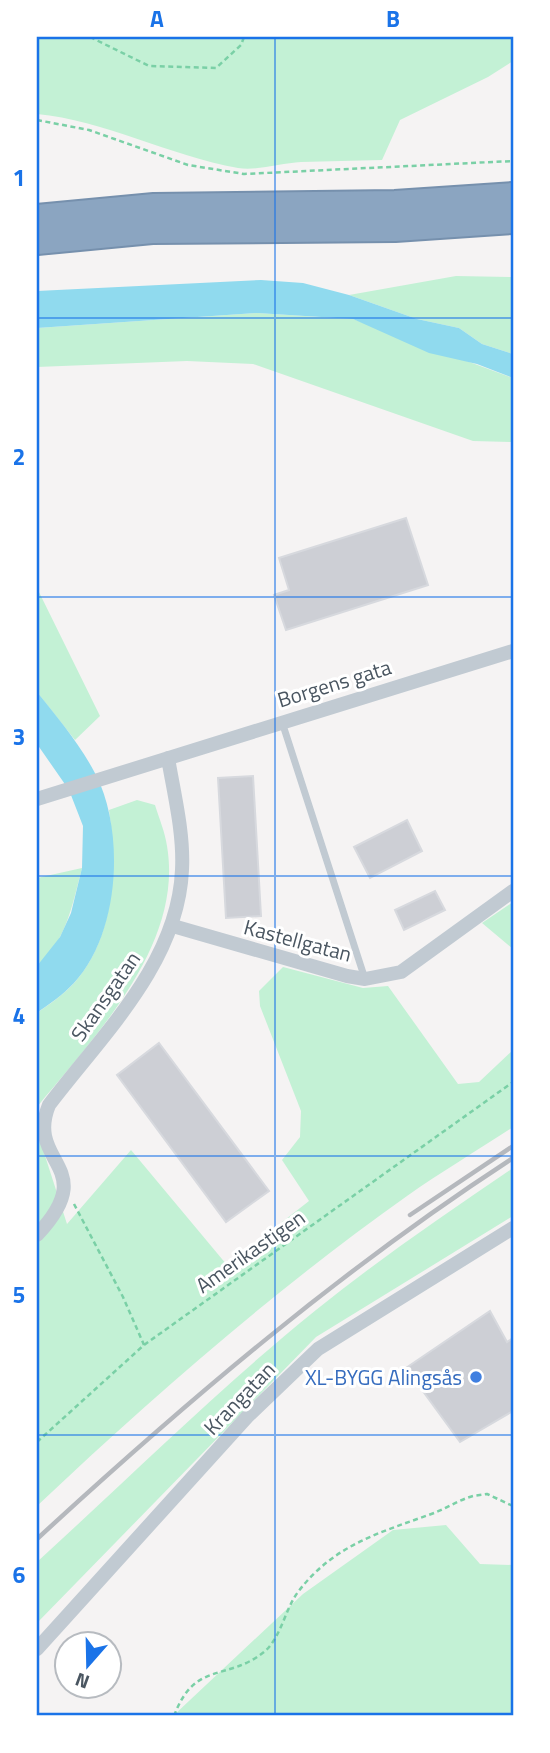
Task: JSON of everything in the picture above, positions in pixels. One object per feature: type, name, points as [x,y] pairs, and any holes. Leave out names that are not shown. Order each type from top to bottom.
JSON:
[{"type":"highway","points":[[37,218],[154,207],[395,204],[513,196]]},
{"type":"highway","points":[[37,241],[152,230],[396,228],[513,220]]},
{"type":"street","name":"Borgens gata","points":[[37,799],[513,651]]},
{"type":"street","name":"Skansgatan","points":[[64,1195],[62,1175],[44,1133],[44,1117],[59,1093],[108,1031],[156,960],[173,926],[183,858],[168,758]]},
{"type":"street","name":"Kastellgatan","points":[[173,926],[325,971],[365,979],[401,972],[513,891]]},
{"type":"street","points":[[37,1236],[58,1211],[64,1195]]},
{"type":"street","name":"Krangatan","points":[[37,1648],[247,1418],[317,1349],[513,1228]]},
{"type":"lane","points":[[282,722],[365,979]]},
{"type":"path","points":[[90,37],[149,66],[216,68],[242,45],[244,37]]},
{"type":"path","points":[[37,120],[89,130],[188,164],[244,174],[513,161]]},
{"type":"path","name":"Amerikastigen","points":[[37,1442],[144,1345],[513,1082]]},
{"type":"path","points":[[64,1195],[71,1198],[85,1222],[144,1345]]},
{"type":"path","points":[[173,1716],[186,1689],[196,1681],[255,1660],[269,1648],[298,1592],[314,1574],[360,1540],[473,1496],[487,1494],[513,1506]]},
{"type":"green space","points":[[37,37],[513,37],[513,61],[488,77],[400,120],[382,160],[301,162],[246,169],[187,155],[87,123],[37,114]]},
{"type":"green space","points":[[456,276],[513,277],[513,354],[482,344],[459,328],[417,319],[349,295]]},
{"type":"green space","points":[[257,313],[353,319],[513,378],[513,442],[473,441],[253,364],[187,361],[37,367],[37,328]]},
{"type":"green space","points":[[37,588],[100,716],[75,740],[37,692]]},
{"type":"green space","points":[[137,800],[155,805],[166,841],[169,883],[162,919],[148,954],[130,987],[84,1051],[37,1107],[37,1013],[75,982],[98,944],[110,900],[112,877],[109,810]]},
{"type":"green space","points":[[82,868],[62,934],[47,957],[37,966],[37,878]]},
{"type":"green space","points":[[513,902],[513,949],[482,923]]},
{"type":"green space","points":[[283,967],[363,988],[388,986],[458,1084],[479,1082],[513,1050],[513,1127],[407,1196],[310,1268],[125,1424],[37,1506],[37,1131],[67,1224],[131,1150],[227,1265],[309,1201],[282,1160],[300,1137],[301,1111],[260,1006],[259,991]]},
{"type":"green space","points":[[513,1168],[513,1216],[316,1337],[37,1623],[37,1562],[209,1402],[316,1310],[413,1237]]},
{"type":"green space","points":[[446,1525],[480,1564],[513,1565],[513,1716],[173,1716],[303,1594],[393,1530]]},
{"type":"water","points":[[261,280],[303,283],[349,295],[417,319],[459,328],[482,344],[513,354],[513,378],[477,364],[429,353],[353,319],[257,313],[37,328],[37,291]]},
{"type":"water","points":[[37,692],[76,742],[96,775],[105,798],[114,853],[109,911],[101,938],[74,983],[37,1013],[37,966],[60,937],[71,913],[82,868],[83,826],[69,790],[37,744]]},
{"type":"building","points":[[406,518],[428,585],[286,630],[274,595],[289,590],[279,558]]},
{"type":"building","points":[[253,776],[261,916],[226,918],[218,778]]},
{"type":"building","points":[[407,820],[422,851],[370,878],[354,847]]},
{"type":"building","points":[[435,891],[445,910],[404,930],[395,910]]},
{"type":"building","points":[[159,1043],[269,1191],[226,1222],[117,1075]]},
{"type":"building","points":[[490,1311],[507,1342],[513,1338],[513,1411],[460,1442],[406,1368]]},
{"type":"railway","points":[[410,1215],[513,1146]]},
{"type":"railway","points":[[37,1539],[267,1338],[388,1245],[513,1158]]},
{"type":"place","name":"XL-BYGG Alingsås","points":[[476,1377]]}]
